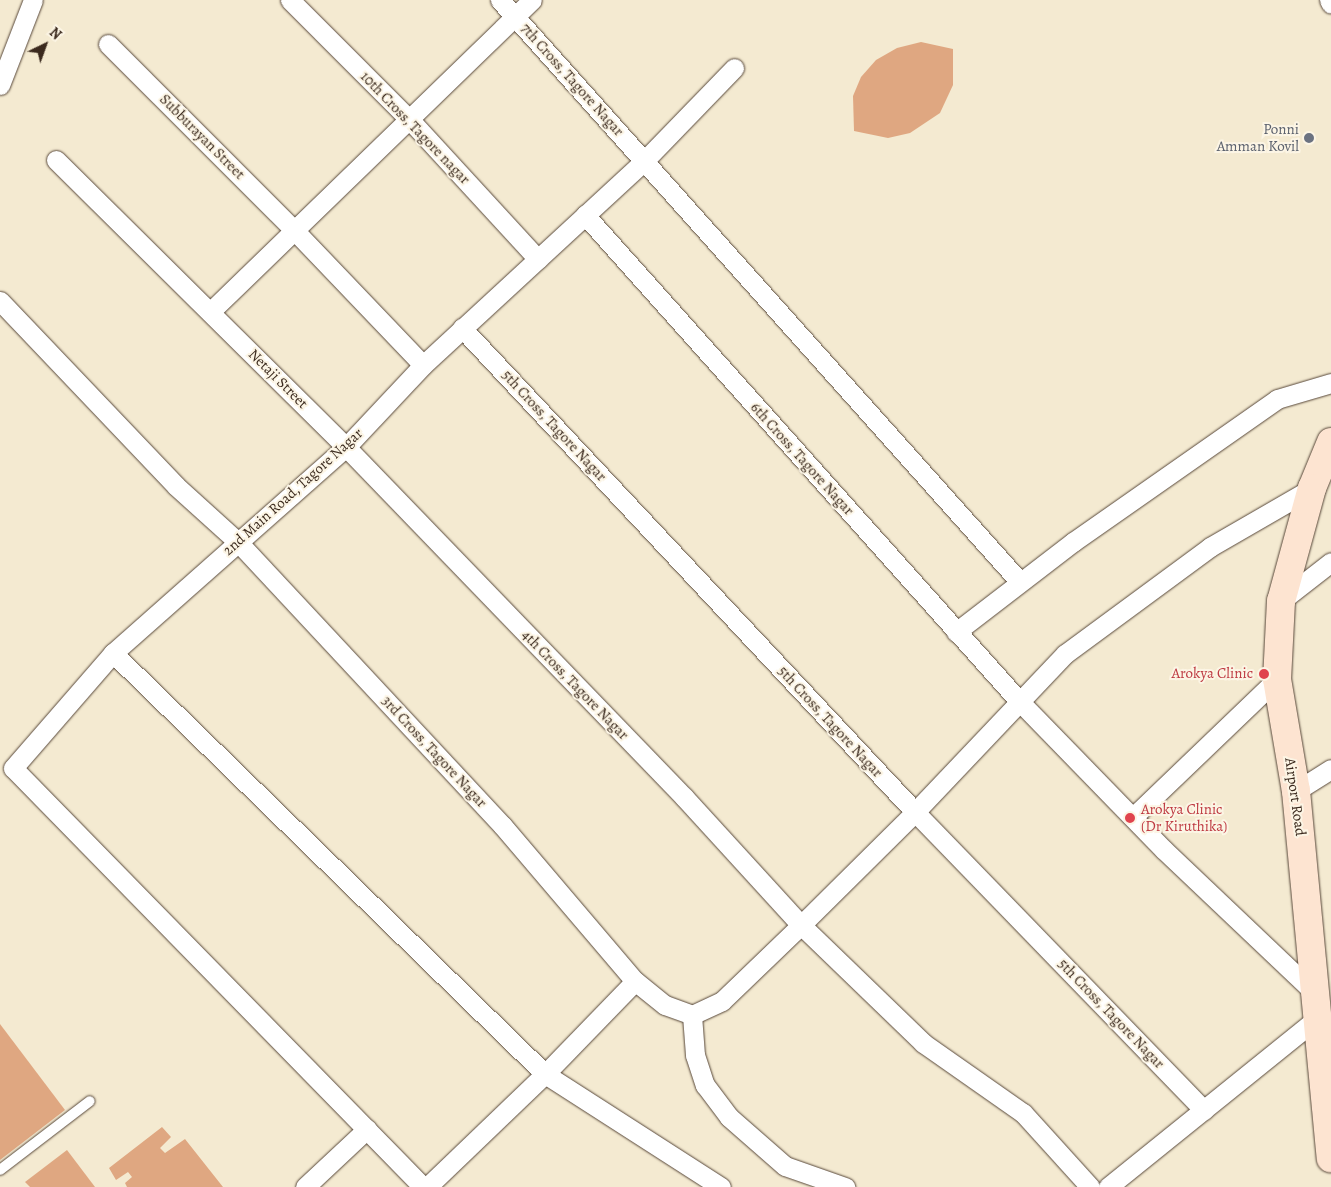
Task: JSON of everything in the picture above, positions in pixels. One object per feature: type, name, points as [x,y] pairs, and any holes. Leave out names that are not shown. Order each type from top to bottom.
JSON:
[{"type":"street","points":[[0,85],[33,0]]},
{"type":"street","name":"10th Cross, Tagore nagar","points":[[290,0],[410,120],[538,259]]},
{"type":"street","name":"7th Cross, Tagore Nagar","points":[[500,0],[1020,582]]},
{"type":"street","points":[[210,312],[532,0]]},
{"type":"street","points":[[1329,0],[1331,4]]},
{"type":"street","name":"Subburayan Street","points":[[108,44],[295,231],[423,365]]},
{"type":"street","name":"2nd Main Road, Tagore Nagar","points":[[367,1129],[13,768],[113,653],[346,447],[423,365],[644,160],[734,68]]},
{"type":"street","name":"Netaji Street","points":[[56,160],[346,447]]},
{"type":"street","name":"6th Cross, Tagore Nagar","points":[[585,215],[1020,702],[1319,1006]]},
{"type":"street","name":"3rd Cross, Tagore Nagar","points":[[0,302],[176,486],[238,542],[502,825],[635,981],[665,1005],[692,1015]]},
{"type":"street","name":"5th Cross, Tagore Nagar","points":[[462,328],[915,812],[1204,1110]]},
{"type":"street","points":[[956,632],[1020,582],[1277,399],[1331,383]]},
{"type":"street","name":"Airport Road","points":[[1331,442],[1312,488],[1281,601],[1277,679],[1296,791],[1319,1006],[1331,1158]]},
{"type":"street","name":"4th Cross, Tagore Nagar","points":[[346,447],[684,797],[801,925],[923,1043],[1023,1113],[1090,1187]]},
{"type":"street","points":[[845,1187],[785,1166],[728,1117],[705,1085],[695,1055],[692,1015],[722,1001],[801,925],[915,812],[1065,654],[1210,547],[1312,488]]},
{"type":"street","points":[[1281,601],[1331,562]]},
{"type":"street","points":[[113,653],[545,1074],[721,1187]]},
{"type":"street","points":[[1133,817],[1277,679]]},
{"type":"street","points":[[1296,791],[1331,769]]},
{"type":"street","points":[[305,1187],[367,1129],[425,1187],[545,1074],[635,981]]},
{"type":"street","points":[[1108,1187],[1204,1110],[1319,1006]]},
{"type":"lane","points":[[0,1170],[90,1101]]},
{"type":"building","points":[[921,42],[953,49],[953,85],[940,113],[910,133],[888,138],[854,131],[853,96],[861,77],[876,60],[897,48]]},
{"type":"building","points":[[0,1024],[65,1110],[0,1160]]},
{"type":"building","points":[[162,1127],[171,1137],[160,1148],[165,1153],[185,1139],[223,1187],[127,1187],[125,1183],[132,1177],[128,1172],[116,1180],[109,1168]]},
{"type":"building","points":[[67,1150],[95,1187],[30,1187],[25,1182]]},
{"type":"place","name":"Ponni Amman Kovil","points":[[1309,138]]},
{"type":"place","name":"Arokya Clinic","points":[[1264,674]]},
{"type":"place","name":"Arokya Clinic (Dr Kiruthika)","points":[[1130,818]]}]
